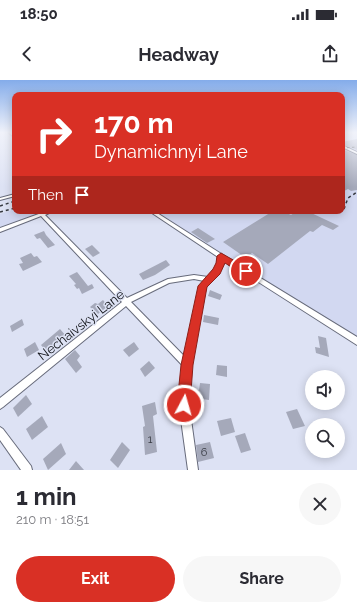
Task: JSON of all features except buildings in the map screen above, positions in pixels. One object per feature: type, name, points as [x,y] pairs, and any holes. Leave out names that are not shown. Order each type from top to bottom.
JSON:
[{"type":"street","points":[[349,150],[357,153]]},
{"type":"street","points":[[0,199],[12,196]]},
{"type":"street","points":[[0,230],[42,214],[187,365]]},
{"type":"street","points":[[156,214],[357,341]]},
{"type":"street","points":[[193,470],[184,405],[187,365],[203,286],[217,271],[221,263],[221,256]]},
{"type":"street","name":"Nechaivskyi Lane","points":[[0,404],[126,302],[168,281],[194,277],[208,279]]},
{"type":"street","points":[[0,432],[27,470]]},
{"type":"shaded area","points":[[345,150],[357,150],[357,337],[220,253],[160,214],[345,214]]},
{"type":"shaded area","points":[[12,210],[12,214],[38,214],[0,227],[0,214]]},
{"type":"railway","points":[[345,206],[348,198],[357,192]]},
{"type":"railway","points":[[0,206],[12,202]]},
{"type":"railway","points":[[0,212],[12,209]]},
{"type":"route","points":[[184,405],[187,365],[203,286],[210,276],[217,271],[221,263],[221,256],[246,271]]}]
